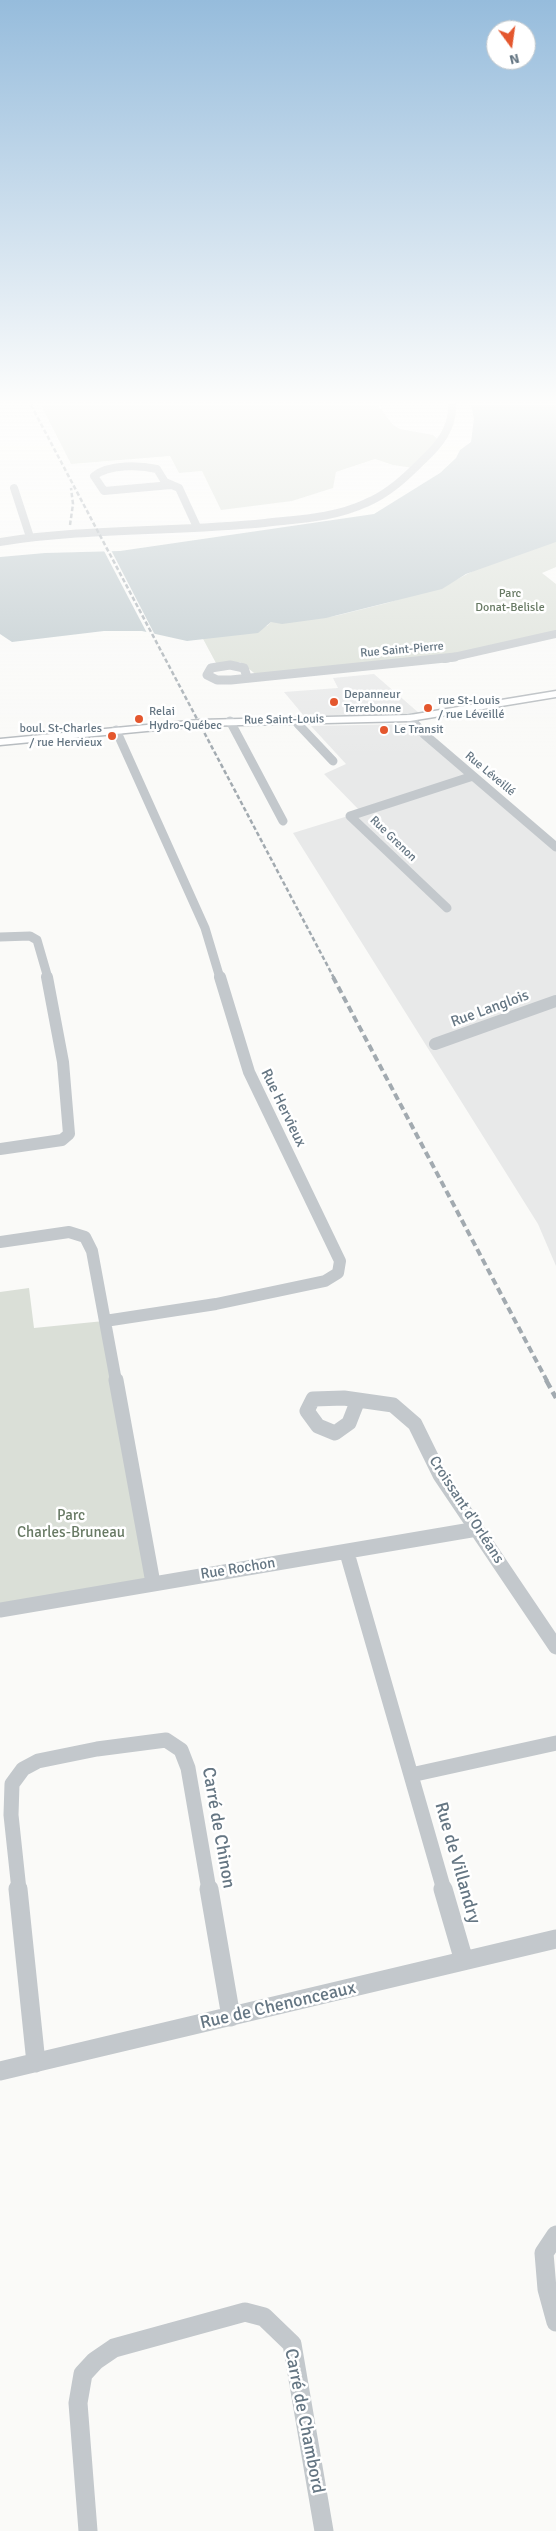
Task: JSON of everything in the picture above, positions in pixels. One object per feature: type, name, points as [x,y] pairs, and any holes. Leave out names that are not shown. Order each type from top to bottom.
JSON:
[{"type":"main road","name":"Rue Saint-Louis","points":[[0,742],[225,721],[410,718],[556,694]]},
{"type":"street","points":[[25,523],[30,537]]},
{"type":"street","points":[[195,523],[197,527]]},
{"type":"street","points":[[0,542],[30,537],[248,523]]},
{"type":"street","name":"Rue Saint-Pierre","points":[[247,677],[453,658],[556,634]]},
{"type":"street","name":"Rue Léveillé","points":[[410,718],[424,734],[556,847]]},
{"type":"street","points":[[297,720],[298,724],[332,760]]},
{"type":"street","points":[[225,721],[283,821]]},
{"type":"street","name":"Rue Hervieux","points":[[104,1321],[216,1304],[325,1281],[338,1273],[340,1261],[249,1072],[205,928],[116,730]]},
{"type":"street","name":"Rue Grenon","points":[[447,908],[350,816],[473,776]]},
{"type":"street","points":[[0,937],[30,936],[37,940],[44,959],[63,1062],[70,1125],[69,1134],[62,1140],[0,1149]]},
{"type":"street","name":"Rue Langlois","points":[[435,1044],[556,1001]]},
{"type":"street","points":[[0,1242],[69,1232],[85,1237],[92,1251],[153,1583]]},
{"type":"street","name":"Croissant d'Orléans","points":[[358,1400],[393,1405],[414,1424],[440,1475],[556,1647]]},
{"type":"street","name":"Rue Rochon","points":[[0,1610],[477,1529]]},
{"type":"street","name":"Rue de Villandry","points":[[347,1552],[464,1961]]},
{"type":"street","name":"Carré de Chinon","points":[[36,2063],[12,1815],[12,1784],[22,1769],[38,1761],[98,1749],[166,1740],[181,1750],[188,1768],[231,2017]]},
{"type":"street","points":[[411,1775],[556,1743]]},
{"type":"street","name":"Rue de Chenonceaux","points":[[0,2071],[556,1939]]},
{"type":"street","points":[[556,2235],[544,2254],[547,2289],[556,2322]]},
{"type":"street","name":"Carré de Chambord","points":[[88,2531],[78,2410],[82,2375],[102,2354],[119,2345],[245,2312],[264,2317],[292,2344],[324,2531]]},
{"type":"shaded area","points":[[311,523],[556,523],[556,542],[466,574],[442,589],[326,618],[282,624],[271,622],[258,633],[187,641],[142,631],[104,631],[12,642],[0,634],[0,557],[45,553],[120,551]]},
{"type":"shaded area","points":[[374,674],[419,713],[304,716],[284,692],[338,688],[333,678]]},
{"type":"shaded area","points":[[408,724],[556,847],[556,1266],[538,1224],[293,833],[361,812],[324,774],[346,764],[311,726]]},
{"type":"green space","name":"Parc Donat-Belisle","points":[[556,540],[556,567],[542,573],[556,584],[556,632],[473,652],[258,676],[240,662],[217,665],[202,637],[267,626],[271,622],[335,616],[387,603],[448,584],[475,570]]},
{"type":"green space","name":"Parc Charles-Bruneau","points":[[29,1288],[34,1328],[104,1321],[153,1583],[0,1610],[0,1292]]},
{"type":"pier","points":[[110,548],[156,637],[148,635],[103,549]]},
{"type":"railway","points":[[93,523],[334,978]]},
{"type":"railway","points":[[333,977],[547,1381]]},
{"type":"railway","points":[[546,1380],[556,1398]]},
{"type":"place","name":"Depanneur Terrebonne","points":[[334,702]]},
{"type":"place","name":"rue St-Louis / rue Léveillé","points":[[428,708]]},
{"type":"place","name":"Relai Hydro-Québec","points":[[139,719]]},
{"type":"place","name":"Le Transit","points":[[384,730]]},
{"type":"place","name":"boul. St-Charles / rue Hervieux","points":[[112,736]]}]
